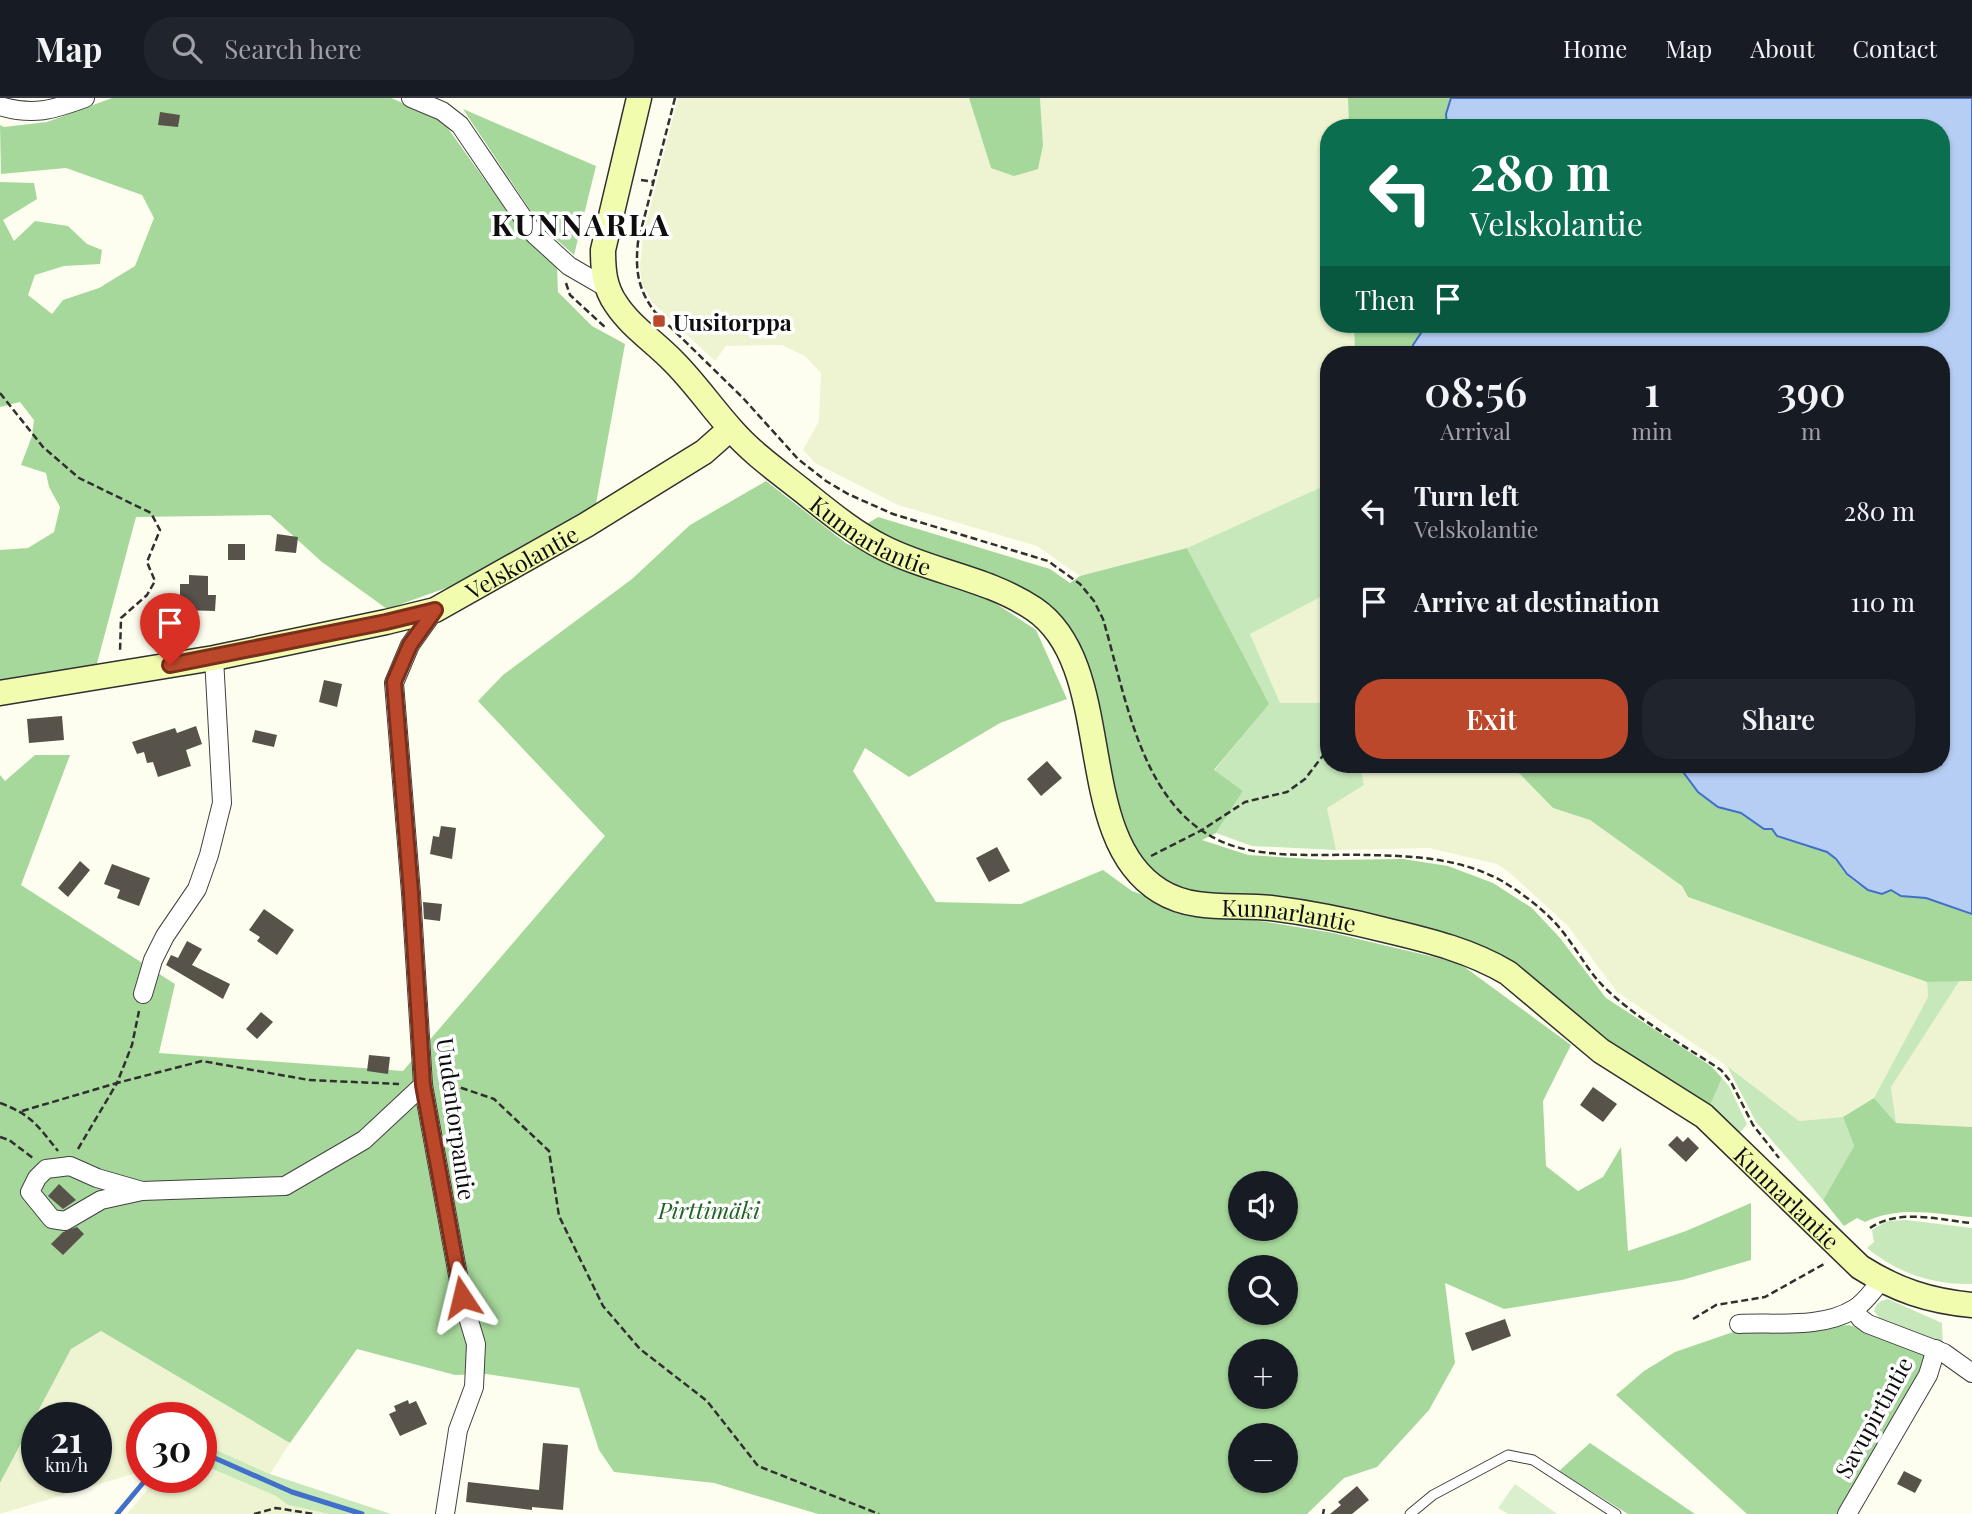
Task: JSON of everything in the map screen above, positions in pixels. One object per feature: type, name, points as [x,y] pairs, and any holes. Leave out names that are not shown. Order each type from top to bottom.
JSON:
[{"type":"main road","points":[[607,288],[603,269],[605,240],[639,98]]},
{"type":"main road","name":"Kunnarlantie","points":[[607,288],[628,320],[674,362],[730,429],[755,454],[850,528],[884,548],[1016,597],[1038,611],[1054,626],[1065,640],[1079,676],[1112,824],[1133,865],[1157,889],[1173,898],[1193,904],[1263,908],[1337,918],[1435,942],[1471,953],[1491,963],[1601,1051],[1704,1116],[1838,1246],[1881,1281],[1926,1298],[1972,1305]]},
{"type":"main road","name":"Velskolantie","points":[[0,693],[214,658],[435,610],[586,525],[704,452],[730,429]]},
{"type":"street","points":[[0,106],[43,112],[85,98]]},
{"type":"street","points":[[411,98],[442,111],[460,125],[534,234],[569,266],[607,288]]},
{"type":"street","name":"Uudentorpantie","points":[[435,610],[410,645],[394,682],[423,1085],[462,1297],[476,1344],[474,1387],[458,1430],[444,1514]]},
{"type":"street","points":[[143,994],[153,960],[165,936],[197,888],[209,855],[222,803],[214,658]]},
{"type":"street","points":[[142,1191],[97,1178],[70,1166],[46,1169],[37,1178],[30,1192],[52,1219],[65,1221],[101,1200],[142,1191],[285,1186],[364,1140],[423,1085]]},
{"type":"street","points":[[1739,1324],[1829,1319],[1855,1309],[1881,1281]]},
{"type":"street","name":"Savupirtintie","points":[[1847,1514],[1928,1376],[1936,1349],[1868,1324],[1860,1318],[1855,1309]]},
{"type":"street","points":[[1936,1349],[1972,1373]]},
{"type":"lane","points":[[1410,1514],[1433,1495],[1508,1455],[1533,1460],[1616,1514]]},
{"type":"path","points":[[675,98],[638,242],[636,264],[639,286],[655,312],[743,398],[798,459],[859,500],[892,514],[1048,561],[1080,584],[1094,601],[1103,619],[1140,746],[1150,771],[1162,792],[1179,812],[1202,830],[1236,847],[1261,852],[1415,856],[1447,861],[1501,881],[1548,916],[1565,934],[1601,984],[1620,1002],[1721,1070],[1731,1082],[1753,1125],[1783,1162]]},
{"type":"path","points":[[569,266],[566,282],[570,295],[615,334]]},
{"type":"path","points":[[0,393],[44,447],[79,478],[151,513],[160,530],[147,562],[155,581],[147,595],[121,618],[119,649],[126,672]]},
{"type":"path","points":[[1133,865],[1202,830],[1245,802],[1287,792],[1305,779],[1320,759]]},
{"type":"path","points":[[0,1103],[22,1111],[36,1123],[70,1166],[80,1143],[117,1083],[132,1045],[143,994]]},
{"type":"path","points":[[22,1111],[202,1061],[309,1080],[423,1085],[441,1081],[494,1099],[549,1151],[559,1216],[603,1306],[640,1349],[707,1401],[758,1466],[879,1514]]},
{"type":"path","points":[[0,1137],[9,1140],[46,1169]]},
{"type":"path","points":[[1870,1228],[1881,1220],[1905,1216],[1972,1223]]},
{"type":"path","points":[[1693,1319],[1716,1305],[1765,1297],[1824,1264]]},
{"type":"path","points":[[254,1514],[276,1508],[314,1514]]},
{"type":"green space","points":[[112,98],[391,98],[442,120],[524,235],[557,266],[558,292],[592,326],[625,344],[595,509],[449,587],[387,609],[322,562],[270,515],[136,517],[96,667],[0,683],[0,550],[28,548],[54,532],[60,507],[49,487],[46,473],[21,465],[32,436],[34,420],[20,402],[0,407],[0,182],[34,183],[37,199],[3,220],[14,241],[35,221],[68,226],[87,244],[102,250],[100,264],[64,266],[35,275],[28,295],[52,314],[63,300],[99,288],[135,266],[154,218],[142,195],[66,168],[1,174],[0,125],[4,127],[47,122]]},
{"type":"green space","points":[[678,98],[969,98],[989,162],[1043,145],[1040,98],[1348,98],[1349,119],[1320,119],[1320,333],[1354,333],[1355,346],[1320,346],[1320,488],[1187,548],[1080,576],[1037,546],[898,505],[815,463],[803,450],[819,421],[821,373],[805,356],[782,345],[726,346],[715,361],[653,303],[642,284],[640,267],[643,236]]},
{"type":"green space","points":[[969,98],[1040,98],[1043,145],[1038,169],[1014,176],[991,168]]},
{"type":"green space","points":[[1348,98],[1451,98],[1446,119],[1349,119]]},
{"type":"green space","points":[[463,109],[596,166],[574,255],[540,225]]},
{"type":"green space","points":[[1354,333],[1421,333],[1413,346],[1355,346]]},
{"type":"green space","name":"Pirttimäki","points":[[766,481],[847,544],[986,597],[1036,630],[1067,699],[1000,723],[909,777],[865,748],[853,771],[936,902],[1021,904],[1103,870],[1132,891],[1176,907],[1333,933],[1459,963],[1571,1045],[1543,1101],[1546,1166],[1578,1191],[1603,1177],[1621,1147],[1628,1251],[1686,1231],[1751,1203],[1751,1260],[1682,1280],[1504,1309],[1445,1283],[1455,1363],[1429,1410],[1377,1467],[1344,1478],[1307,1514],[818,1514],[714,1483],[614,1472],[599,1450],[579,1388],[486,1374],[455,1375],[357,1349],[290,1443],[101,1331],[71,1349],[43,1402],[21,1402],[21,1443],[0,1483],[0,775],[5,781],[35,755],[70,755],[21,885],[175,984],[159,1053],[403,1071],[605,836],[478,701],[503,675],[632,579],[690,525]]},
{"type":"green space","points":[[1320,488],[1320,597],[1250,634],[1280,703],[1320,703],[1320,773],[1362,773],[1364,785],[1327,808],[1336,850],[1252,846],[1216,833],[1243,791],[1214,771],[1268,704],[1187,548]]},
{"type":"green space","points":[[878,517],[1050,569],[1070,583],[1080,576],[1187,548],[1269,704],[1214,770],[1243,791],[1216,833],[1202,840],[1248,855],[1326,860],[1403,859],[1448,866],[1493,883],[1532,908],[1560,938],[1606,998],[1711,1066],[1722,1078],[1708,1110],[1617,1055],[1507,965],[1204,899],[1165,884],[1130,844],[1063,627],[862,527]]},
{"type":"green space","points":[[1320,597],[1320,703],[1280,704],[1250,634]]},
{"type":"green space","points":[[1362,773],[1519,773],[1553,808],[1590,820],[1682,886],[1688,897],[1927,982],[1928,997],[1874,1098],[1843,1117],[1799,1121],[1727,1066],[1617,992],[1568,926],[1497,864],[1429,848],[1336,850],[1326,808],[1364,785]]},
{"type":"green space","points":[[1519,773],[1684,773],[1698,792],[1772,829],[1777,836],[1829,854],[1847,875],[1862,886],[1873,891],[1891,890],[1901,896],[1926,898],[1972,914],[1972,981],[1927,982],[1688,897],[1682,886],[1590,820],[1553,808]]},
{"type":"green space","points":[[1960,980],[1972,981],[1972,1127],[1896,1123],[1891,1087]]},
{"type":"green space","points":[[1960,980],[1891,1087],[1896,1123],[1874,1098],[1928,997],[1927,982]]},
{"type":"green space","points":[[1727,1066],[1799,1121],[1843,1117],[1854,1146],[1823,1200],[1756,1122]]},
{"type":"green space","points":[[1722,1078],[1729,1086],[1747,1124],[1738,1135],[1708,1110]]},
{"type":"green space","points":[[1874,1098],[1896,1123],[1972,1127],[1972,1217],[1904,1212],[1865,1222],[1857,1218],[1844,1226],[1823,1200],[1854,1146],[1843,1117]]},
{"type":"green space","points":[[1906,1220],[1972,1228],[1972,1284],[1943,1282],[1916,1276],[1903,1271],[1867,1248],[1874,1242],[1872,1230],[1887,1221]]},
{"type":"green space","points":[[1888,1299],[1942,1323],[1943,1348],[1881,1320],[1874,1311],[1875,1308]]},
{"type":"green space","points":[[1849,1325],[1905,1342],[1924,1352],[1927,1370],[1843,1514],[1747,1514],[1616,1395],[1644,1371],[1675,1352],[1736,1331]]},
{"type":"green space","points":[[101,1331],[290,1443],[270,1474],[217,1450],[217,1402],[126,1402],[126,1476],[112,1480],[112,1402],[43,1402],[71,1349]]},
{"type":"green space","points":[[21,1443],[21,1493],[70,1493],[0,1514],[0,1483]]},
{"type":"green space","points":[[1590,1443],[1695,1514],[1628,1514],[1559,1471]]},
{"type":"green space","points":[[217,1450],[270,1474],[391,1514],[329,1514],[288,1505],[276,1496],[217,1471]]},
{"type":"green space","points":[[217,1471],[277,1496],[288,1505],[329,1514],[127,1514],[145,1493],[217,1493]]},
{"type":"green space","points":[[1515,1484],[1556,1514],[1508,1514],[1498,1508]]},
{"type":"water","points":[[1451,98],[1972,98],[1972,914],[1926,898],[1901,896],[1891,890],[1882,894],[1868,890],[1847,874],[1827,852],[1777,836],[1772,829],[1764,829],[1741,813],[1718,807],[1698,792],[1684,773],[1950,773],[1950,346],[1413,346],[1421,333],[1950,333],[1950,119],[1446,119]]},
{"type":"building","points":[[160,112],[180,115],[178,127],[158,125]]},
{"type":"building","points":[[277,534],[298,537],[296,553],[275,551]]},
{"type":"building","points":[[228,544],[245,544],[245,560],[228,560]]},
{"type":"building","points":[[189,575],[208,576],[208,595],[216,595],[215,611],[180,610],[180,584],[189,584]]},
{"type":"building","points":[[154,622],[183,623],[182,641],[154,640]]},
{"type":"building","points":[[324,680],[342,684],[337,707],[319,702]]},
{"type":"building","points":[[62,716],[64,740],[29,743],[27,719]]},
{"type":"building","points":[[196,726],[202,744],[186,750],[191,766],[158,777],[153,762],[147,763],[144,752],[137,754],[132,742],[175,728],[177,733]]},
{"type":"building","points":[[255,730],[277,735],[274,747],[252,742]]},
{"type":"building","points":[[1047,761],[1062,778],[1041,796],[1027,779]]},
{"type":"building","points":[[441,826],[456,828],[452,859],[430,854],[433,836],[439,837]]},
{"type":"building","points":[[997,847],[1010,871],[989,882],[976,858]]},
{"type":"building","points":[[80,861],[90,870],[68,897],[58,888]]},
{"type":"building","points":[[112,864],[150,878],[139,906],[117,898],[120,890],[104,884]]},
{"type":"building","points":[[423,902],[442,904],[440,921],[424,919]]},
{"type":"building","points":[[264,909],[294,930],[277,955],[257,941],[260,937],[249,930]]},
{"type":"building","points":[[187,941],[202,949],[192,965],[230,984],[223,999],[166,965],[171,955],[178,958]]},
{"type":"building","points":[[261,1012],[273,1022],[257,1039],[246,1029]]},
{"type":"building","points":[[369,1055],[390,1057],[388,1074],[367,1071]]},
{"type":"building","points":[[1593,1087],[1617,1104],[1603,1122],[1580,1105]]},
{"type":"building","points":[[1677,1136],[1683,1142],[1688,1137],[1699,1148],[1686,1162],[1668,1145]]},
{"type":"building","points":[[59,1184],[76,1200],[63,1209],[48,1196]]},
{"type":"building","points":[[77,1227],[84,1234],[63,1255],[51,1244],[63,1232]]},
{"type":"building","points":[[1505,1319],[1511,1336],[1472,1351],[1465,1333]]},
{"type":"building","points":[[408,1400],[409,1404],[416,1401],[427,1424],[400,1436],[389,1414],[396,1411],[394,1406]]},
{"type":"building","points":[[543,1443],[568,1445],[563,1510],[532,1507],[532,1510],[466,1502],[468,1482],[539,1490]]},
{"type":"building","points":[[1904,1471],[1922,1480],[1915,1493],[1897,1484]]},
{"type":"building","points":[[1357,1486],[1369,1500],[1352,1514],[1330,1514],[1341,1505],[1338,1502]]},
{"type":"waterway","points":[[217,1459],[292,1492],[362,1514]]},
{"type":"waterway","points":[[117,1514],[135,1493]]},
{"type":"place","name":"Uusitorppa","points":[[659,321]]},
{"type":"district","name":"KUNNARLA","points":[[581,224]]},
{"type":"route","points":[[170,665],[435,610],[410,645],[394,682],[423,1085],[462,1297]]}]
